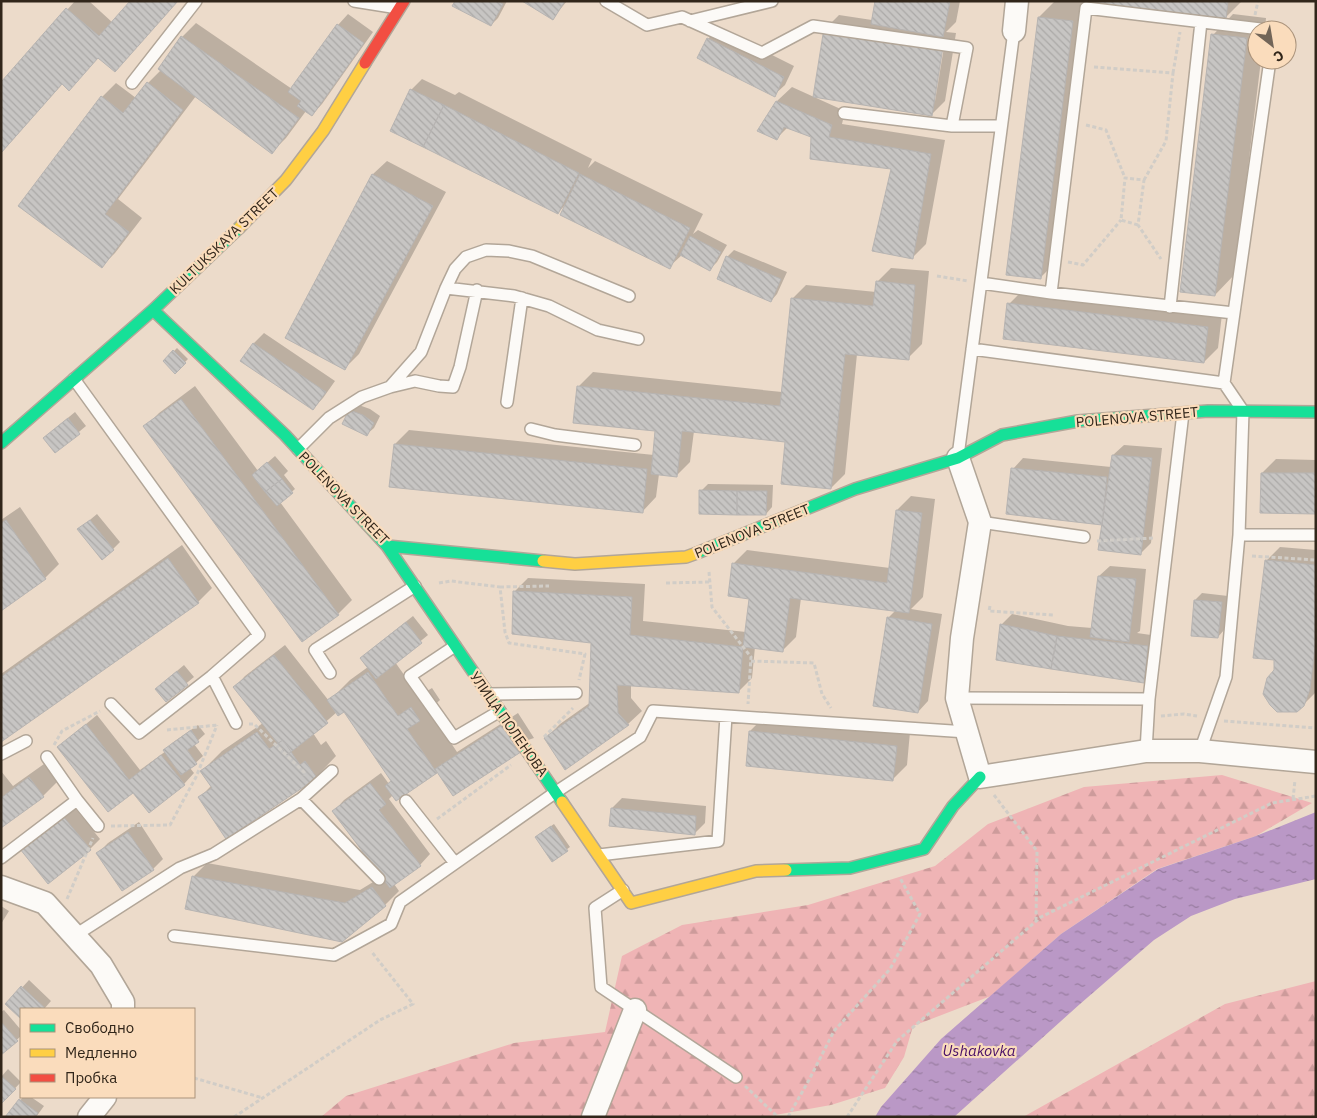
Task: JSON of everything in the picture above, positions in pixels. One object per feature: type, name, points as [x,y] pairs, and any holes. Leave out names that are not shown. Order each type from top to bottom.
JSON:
[{"type":"street","points":[[1014,31],[1017,1]]},
{"type":"street","name":"KULTUKSKAYA STREET","points":[[1,443],[153,310],[244,224],[286,180],[323,130],[402,4]]},
{"type":"street","name":"POLENOVA STREET","points":[[153,310],[298,449],[387,546],[575,564],[686,557],[855,489],[958,458],[1002,435],[1078,421],[1208,411],[1316,412]]},
{"type":"street","points":[[958,458],[980,522],[962,638],[957,698],[980,777]]},
{"type":"street","name":"УЛИЦА ПОЛЕНОВА","points":[[387,546],[631,903],[756,871],[850,868],[889,858]]},
{"type":"street","points":[[889,858],[924,849],[953,806],[980,777],[1146,751],[1200,751],[1316,762]]},
{"type":"street","points":[[1,888],[45,903],[101,965],[123,1002],[122,1008]]},
{"type":"street","points":[[593,1117],[635,1010]]},
{"type":"street","points":[[89,1117],[104,1098]]},
{"type":"lane","points":[[132,83],[196,1]]},
{"type":"lane","points":[[354,1],[402,4]]},
{"type":"lane","points":[[606,1],[647,25],[682,17],[762,53],[812,26],[966,48],[952,126]]},
{"type":"lane","points":[[690,21],[772,1]]},
{"type":"lane","points":[[1051,293],[1086,8],[1247,27]]},
{"type":"lane","points":[[1170,307],[1201,22]]},
{"type":"lane","points":[[958,458],[1014,31]]},
{"type":"lane","points":[[1200,751],[1226,678],[1239,535],[1243,411],[1224,383],[1269,70]]},
{"type":"lane","points":[[844,113],[952,126],[1002,126]]},
{"type":"lane","points":[[390,387],[421,352],[446,288],[455,269],[466,256],[486,250],[509,251],[532,256],[629,296]]},
{"type":"lane","points":[[981,283],[1051,293],[1234,313]]},
{"type":"lane","points":[[446,288],[477,290],[522,298],[549,306],[598,330],[638,339]]},
{"type":"lane","points":[[298,449],[329,418],[362,397],[415,381],[453,387],[460,367],[477,290]]},
{"type":"lane","points":[[507,402],[522,298]]},
{"type":"lane","points":[[972,349],[1224,383]]},
{"type":"lane","points":[[74,379],[259,635],[212,676],[139,733],[111,704]]},
{"type":"lane","points":[[1146,751],[1149,699],[1183,413]]},
{"type":"lane","points":[[531,429],[555,435],[635,445]]},
{"type":"lane","points":[[980,522],[1084,537]]},
{"type":"lane","points":[[1239,535],[1316,535]]},
{"type":"lane","points":[[330,673],[315,650],[416,586]]},
{"type":"lane","points":[[455,646],[410,676],[454,738],[500,711]]},
{"type":"lane","points":[[212,676],[236,723]]},
{"type":"lane","points":[[489,694],[576,693]]},
{"type":"lane","points":[[957,698],[1149,699]]},
{"type":"lane","points":[[174,936],[334,956],[390,924],[400,902],[556,792],[640,737],[653,712],[967,732]]},
{"type":"lane","points":[[599,856],[718,841],[726,716]]},
{"type":"lane","points":[[1,754],[26,741]]},
{"type":"lane","points":[[48,757],[77,800],[98,826]]},
{"type":"lane","points":[[74,936],[180,868],[214,854],[301,799],[332,771]]},
{"type":"lane","points":[[301,799],[379,879]]},
{"type":"lane","points":[[1,858],[77,800]]},
{"type":"lane","points":[[406,801],[454,863]]},
{"type":"lane","points":[[622,890],[595,908],[601,987],[736,1077]]},
{"type":"path","points":[[1173,278],[1138,224],[1144,180],[1166,140],[1173,73],[1182,20]]},
{"type":"path","points":[[1078,66],[1173,73]]},
{"type":"path","points":[[1055,260],[1083,265],[1121,220],[1125,178],[1106,130],[1072,121]]},
{"type":"path","points":[[1125,178],[1144,180]]},
{"type":"path","points":[[1121,220],[1138,224]]},
{"type":"path","points":[[937,276],[981,283]]},
{"type":"path","points":[[707,549],[712,607],[751,657],[747,718]]},
{"type":"path","points":[[416,586],[451,581],[500,588],[505,632],[509,643],[584,654],[574,707],[528,752],[426,827]]},
{"type":"path","points":[[989,611],[1054,615]]},
{"type":"path","points":[[751,661],[814,663],[822,694],[840,724]]},
{"type":"path","points":[[48,757],[62,731],[111,704]]},
{"type":"path","points":[[1154,717],[1184,714],[1212,718],[1224,722],[1316,728]]},
{"type":"path","points":[[139,733],[236,723],[254,724],[304,772],[301,799]]},
{"type":"path","points":[[59,918],[98,826],[170,825],[196,777],[217,725]]},
{"type":"path","points":[[980,777],[1037,851],[1036,921]]},
{"type":"path","points":[[847,1117],[897,1041],[1041,917],[1272,803],[1316,796]]},
{"type":"path","points":[[788,1117],[834,1031],[890,969],[920,914],[889,858]]},
{"type":"path","points":[[234,1117],[380,1020],[413,1004],[363,940]]},
{"type":"path","points":[[736,1077],[778,1117]]},
{"type":"path","points":[[195,1078],[263,1098]]},
{"type":"green space","points":[[1222,775],[1312,803],[1256,836],[1157,869],[1061,934],[991,996],[913,1026],[904,1057],[885,1088],[831,1105],[764,1117],[321,1117],[346,1096],[514,1043],[605,1032],[622,956],[682,925],[808,905],[935,866],[988,824],[1084,787]]},
{"type":"green space","points":[[1316,981],[1316,1117],[1023,1117],[1225,1004]]},
{"type":"water","name":"Ushakovka","points":[[1316,812],[1316,879],[1235,899],[1191,916],[1154,940],[954,1117],[875,1117],[881,1107],[941,1039],[1061,934],[1158,869],[1256,836]]},
{"type":"building","points":[[130,1],[178,1],[115,72],[98,58],[69,91],[62,84],[1,153],[1,82],[66,8],[99,36]]},
{"type":"building","points":[[455,1],[497,1],[503,4],[491,26],[452,6]]},
{"type":"building","points":[[522,1],[565,1],[553,20]]},
{"type":"building","points":[[875,1],[950,1],[943,37],[871,24]]},
{"type":"building","points":[[1081,1],[1228,1],[1226,19]]},
{"type":"building","points":[[1038,17],[1073,21],[1041,279],[1006,275]]},
{"type":"building","points":[[337,24],[364,43],[312,116],[297,106],[301,101],[288,92]]},
{"type":"building","points":[[824,28],[943,47],[932,116],[813,97]]},
{"type":"building","points":[[1211,34],[1247,38],[1215,296],[1180,292]]},
{"type":"building","points":[[181,36],[299,118],[272,154],[158,69]]},
{"type":"building","points":[[707,38],[784,77],[775,97],[697,58]]},
{"type":"building","points":[[147,82],[183,110],[105,214],[129,232],[102,268],[18,206],[101,96],[123,113]]},
{"type":"building","points":[[410,89],[444,105],[423,147],[390,131]]},
{"type":"building","points":[[776,101],[832,125],[829,137],[931,154],[913,259],[872,251],[891,169],[810,159],[811,137],[784,127],[777,140],[757,131]]},
{"type":"building","points":[[444,105],[579,173],[558,214],[423,147]]},
{"type":"building","points":[[372,174],[433,206],[345,370],[285,338]]},
{"type":"building","points":[[580,174],[690,228],[670,269],[560,215]]},
{"type":"building","points":[[690,236],[721,252],[710,271],[680,255]]},
{"type":"building","points":[[726,256],[781,279],[771,302],[717,279]]},
{"type":"building","points":[[876,281],[915,285],[909,360],[845,354],[831,489],[781,484],[785,442],[682,431],[677,477],[651,474],[655,431],[573,423],[577,386],[780,406],[791,298],[873,306]]},
{"type":"building","points":[[1007,303],[1208,327],[1204,363],[1003,339]]},
{"type":"building","points":[[253,343],[326,392],[313,410],[240,361]]},
{"type":"building","points":[[173,350],[186,363],[175,374],[163,361]]},
{"type":"building","points":[[181,399],[339,615],[302,642],[143,426]]},
{"type":"building","points":[[349,410],[363,415],[374,423],[367,436],[342,424]]},
{"type":"building","points":[[68,418],[80,434],[55,453],[43,438]]},
{"type":"building","points":[[394,444],[647,469],[643,513],[389,487]]},
{"type":"building","points":[[1112,455],[1152,458],[1141,555],[1098,550]]},
{"type":"building","points":[[267,462],[282,479],[265,492],[252,475]]},
{"type":"building","points":[[1011,468],[1107,477],[1102,525],[1006,514]]},
{"type":"building","points":[[1261,473],[1316,473],[1316,514],[1260,513]]},
{"type":"building","points":[[282,479],[293,493],[277,506],[265,492]]},
{"type":"building","points":[[699,490],[737,491],[737,515],[699,514]]},
{"type":"building","points":[[737,491],[767,491],[766,515],[737,515]]},
{"type":"building","points":[[896,510],[922,513],[909,613],[790,598],[783,652],[743,647],[749,599],[728,596],[732,563],[887,583]]},
{"type":"building","points":[[6,520],[46,579],[1,611],[1,523]]},
{"type":"building","points":[[90,520],[114,550],[102,560],[77,529]]},
{"type":"building","points":[[168,558],[199,603],[1,742],[1,677]]},
{"type":"building","points":[[1265,560],[1316,565],[1316,639],[1310,689],[1304,706],[1297,712],[1277,712],[1270,705],[1263,694],[1267,678],[1274,670],[1274,660],[1253,658]]},
{"type":"building","points":[[1098,576],[1136,579],[1129,642],[1090,637]]},
{"type":"building","points":[[513,591],[632,597],[630,635],[743,647],[739,693],[617,685],[618,713],[629,725],[565,770],[544,738],[589,706],[591,643],[512,634]]},
{"type":"building","points":[[1194,600],[1222,602],[1218,638],[1191,636]]},
{"type":"building","points":[[887,617],[932,624],[918,713],[873,706]]},
{"type":"building","points":[[406,622],[422,643],[376,679],[360,658]]},
{"type":"building","points":[[1000,624],[1057,636],[1051,669],[996,660]]},
{"type":"building","points":[[1057,636],[1148,646],[1144,683],[1051,669]]},
{"type":"building","points":[[274,655],[328,723],[287,755],[233,687]]},
{"type":"building","points":[[177,671],[188,685],[166,702],[155,689]]},
{"type":"building","points":[[368,672],[398,716],[411,707],[420,721],[407,729],[437,773],[396,801],[385,786],[391,781],[344,712],[338,716],[327,700]]},
{"type":"building","points":[[507,722],[524,750],[453,796],[435,769]]},
{"type":"building","points":[[86,724],[129,780],[161,755],[185,785],[149,813],[133,793],[108,812],[57,747]]},
{"type":"building","points":[[191,730],[199,742],[187,750],[197,764],[181,775],[163,750]]},
{"type":"building","points":[[749,731],[897,746],[893,781],[746,766]]},
{"type":"building","points":[[257,732],[269,749],[283,740],[300,765],[305,761],[317,778],[226,839],[198,797],[212,788],[200,771]]},
{"type":"building","points":[[29,777],[44,797],[1,828],[1,798]]},
{"type":"building","points":[[370,783],[386,804],[379,810],[421,866],[390,888],[332,811]]},
{"type":"building","points":[[611,808],[696,816],[695,835],[609,826]]},
{"type":"building","points":[[62,815],[91,850],[48,884],[20,849]]},
{"type":"building","points":[[551,826],[568,851],[552,862],[535,837]]},
{"type":"building","points":[[128,832],[154,870],[122,891],[96,853]]},
{"type":"building","points":[[192,876],[345,903],[372,887],[386,906],[342,942],[185,909]]},
{"type":"building","points":[[21,986],[45,1008],[20,1008],[20,1018],[5,1004]]},
{"type":"building","points":[[1,1022],[18,1041],[1,1055]]},
{"type":"building","points":[[1,1076],[16,1089],[1,1104]]},
{"type":"building","points":[[19,1099],[38,1113],[35,1117],[5,1117]]},
{"type":"traffic: fast","points":[[1,443],[153,310],[239,228]]},
{"type":"traffic: fast","points":[[153,310],[285,435],[387,546],[543,561]]},
{"type":"traffic: fast","points":[[697,553],[855,489],[958,458],[1002,435],[1078,421],[1208,411],[1316,412]]},
{"type":"traffic: fast","points":[[387,546],[562,802]]},
{"type":"traffic: fast","points":[[786,870],[850,868],[924,849],[953,806],[980,777]]},
{"type":"traffic: slow","points":[[239,228],[286,180],[323,131],[365,63]]},
{"type":"traffic: slow","points":[[543,561],[575,564],[686,557],[697,553]]},
{"type":"traffic: slow","points":[[562,802],[631,903],[756,871],[786,870]]},
{"type":"traffic: jam","points":[[365,63],[404,1]]}]
